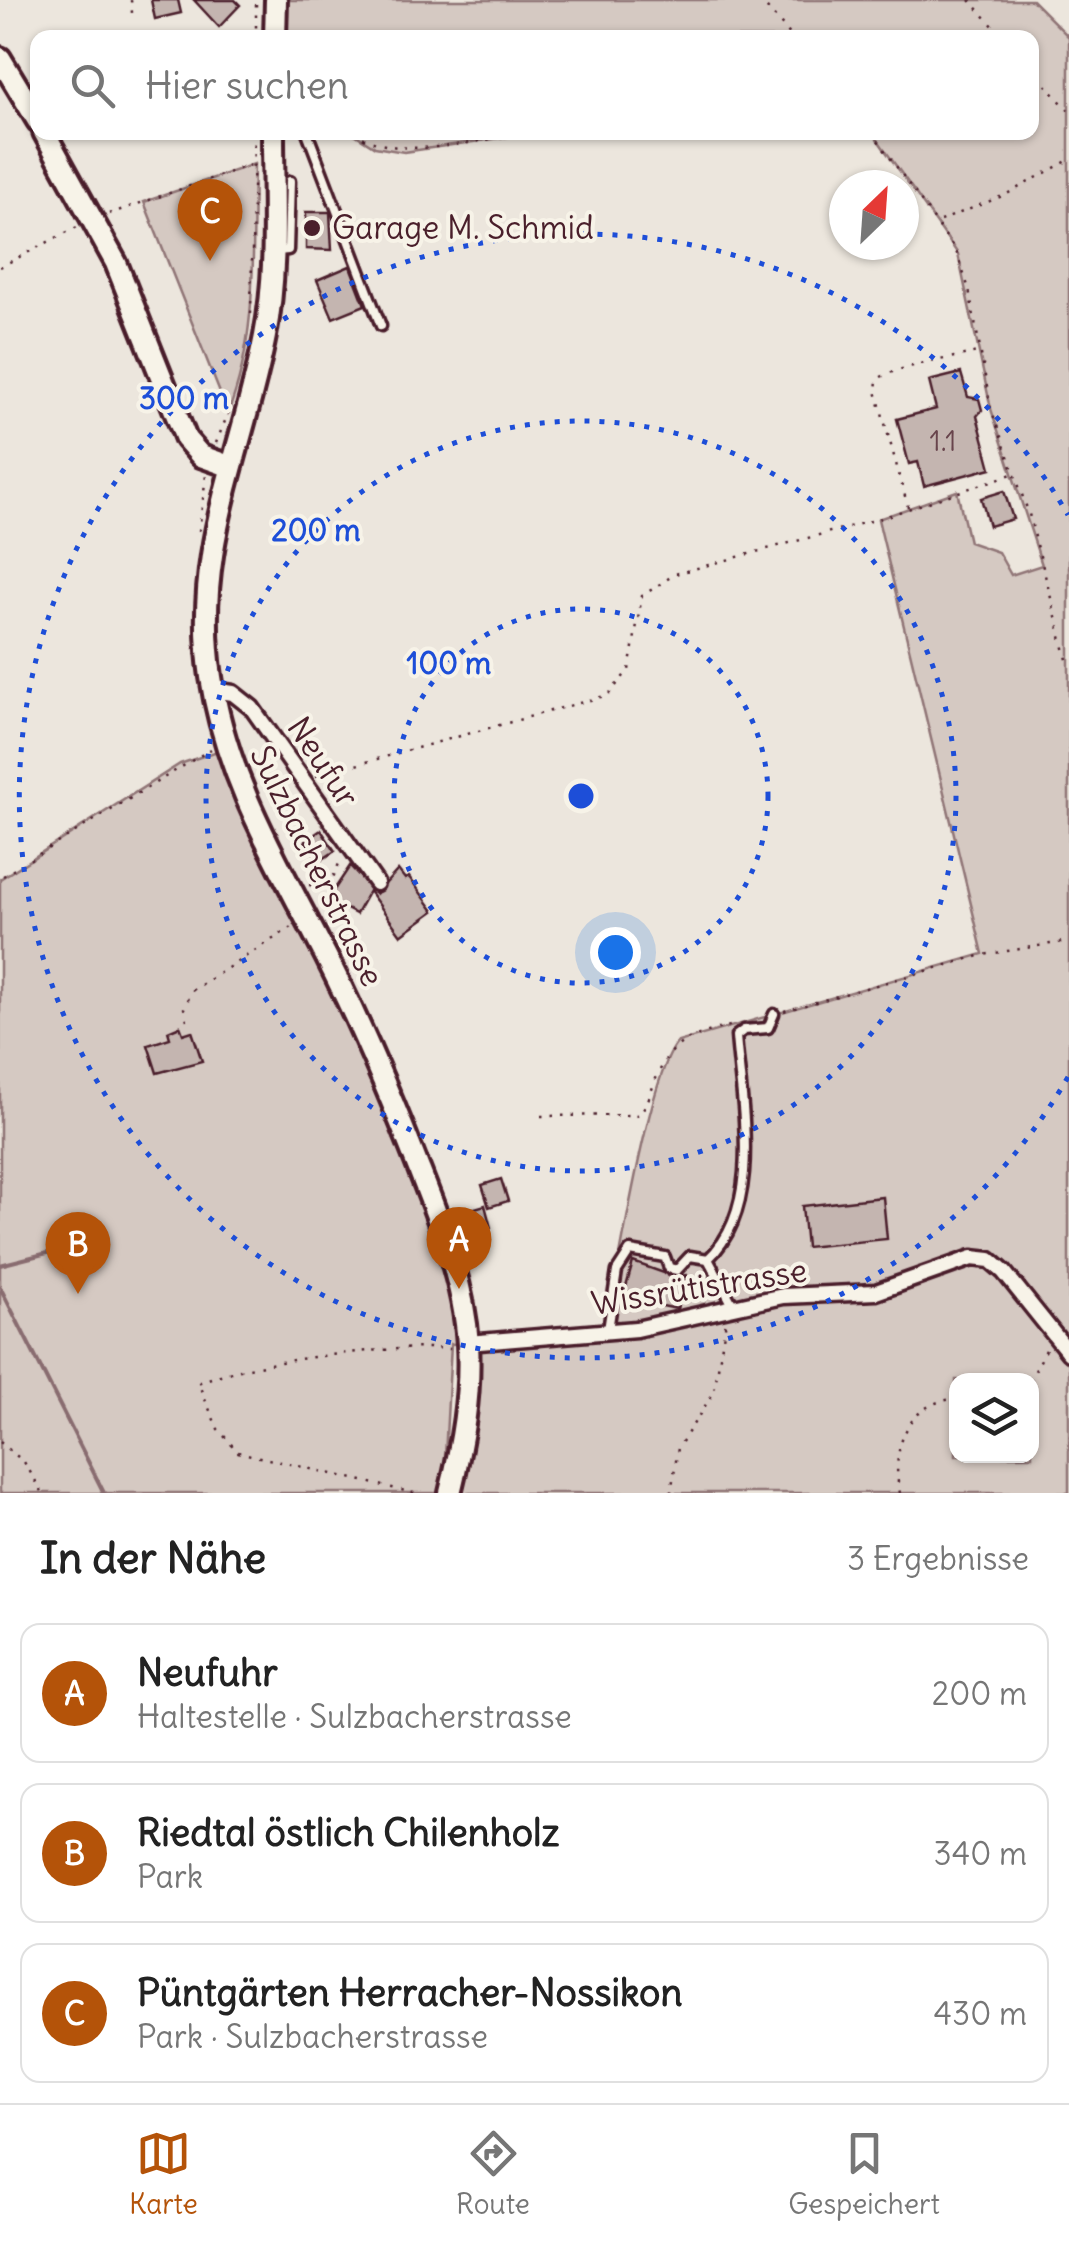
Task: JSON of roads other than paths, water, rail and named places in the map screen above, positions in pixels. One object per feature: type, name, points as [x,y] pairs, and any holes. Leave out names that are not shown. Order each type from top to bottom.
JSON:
[{"type":"street","points":[[275,30],[276,0]]},
{"type":"street","points":[[0,58],[30,108]]},
{"type":"street","points":[[49,140],[95,218],[186,439],[202,456],[229,466]]},
{"type":"street","name":"Sulzbacherstrasse","points":[[274,140],[266,332],[216,514],[206,590],[213,690],[245,799],[363,1033],[430,1198],[460,1289],[464,1427],[450,1493]]},
{"type":"street","name":"Neufur","points":[[213,690],[226,690],[246,702],[376,882]]},
{"type":"street","name":"Wissrütistrasse","points":[[461,1346],[608,1332],[783,1296],[876,1292],[972,1258],[990,1260],[1004,1272],[1069,1354]]},
{"type":"lane","points":[[310,140],[381,326]]},
{"type":"lane","points":[[272,251],[288,250],[290,181]]},
{"type":"lane","points":[[708,1259],[729,1234],[742,1173],[736,1036],[741,1031],[768,1028],[774,1014]]},
{"type":"lane","points":[[608,1332],[617,1272],[626,1254],[637,1251],[665,1257],[669,1268],[677,1270],[685,1257],[708,1259]]},
{"type":"lane","points":[[708,1259],[731,1308]]},
{"type":"waterway","points":[[0,1265],[91,1242]]},
{"type":"waterway","points":[[0,1287],[104,1493]]},
{"type":"place","name":"Garage M. Schmid","points":[[312,228]]},
{"type":"place","name":"Püntgärten Herracher-Nossikon","points":[[210,261]]},
{"type":"place","name":"Neufuhr","points":[[459,1289]]},
{"type":"place","name":"Riedtal östlich Chilenholz","points":[[78,1294]]}]
